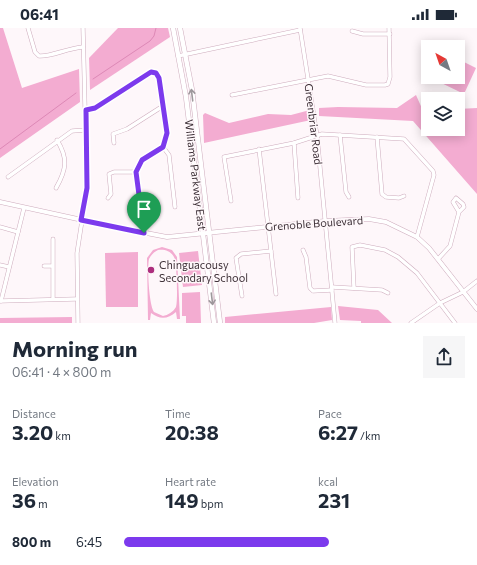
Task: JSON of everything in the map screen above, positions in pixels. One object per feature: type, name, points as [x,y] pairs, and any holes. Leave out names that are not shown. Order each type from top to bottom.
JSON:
[{"type":"main road","name":"Williams Parkway East","points":[[173,28],[186,97],[214,323]]},
{"type":"main road","name":"Williams Parkway East","points":[[180,28],[186,53],[220,323]]},
{"type":"street","points":[[28,28],[35,52],[39,56],[44,57],[71,48],[83,47]]},
{"type":"street","points":[[78,323],[76,299],[76,259],[87,188],[83,28]]},
{"type":"street","points":[[232,95],[328,76],[366,85],[388,84],[390,77],[389,28]]},
{"type":"street","points":[[178,56],[186,53],[300,29]]},
{"type":"street","name":"Greenbriar Road","points":[[300,29],[317,136],[335,323]]},
{"type":"street","points":[[352,31],[363,34],[390,34]]},
{"type":"street","points":[[86,110],[95,108],[151,72],[156,73],[159,78],[167,133],[163,147],[142,160],[136,172],[144,233]]},
{"type":"street","points":[[114,143],[113,134],[127,129],[163,106]]},
{"type":"street","points":[[8,177],[57,140],[72,131],[86,130]]},
{"type":"street","points":[[231,201],[224,156],[294,143],[322,134],[404,138],[433,171],[432,181],[417,237]]},
{"type":"street","points":[[340,135],[346,192],[349,197]]},
{"type":"street","points":[[377,137],[382,194],[386,197],[399,198],[404,196]]},
{"type":"street","points":[[56,188],[66,161],[65,155],[57,140]]},
{"type":"street","points":[[294,143],[298,198]]},
{"type":"street","points":[[163,147],[169,155],[175,207]]},
{"type":"street","points":[[259,149],[276,294]]},
{"type":"street","points":[[108,198],[111,194],[108,174],[114,172],[136,172]]},
{"type":"street","name":"Grenoble Boulevard","points":[[0,202],[167,237],[325,221],[369,219],[386,222],[417,237],[439,258],[477,309]]},
{"type":"street","points":[[24,208],[1,301],[76,299]]},
{"type":"street","points":[[439,258],[449,249],[459,212]]},
{"type":"street","points":[[0,227],[18,232]]},
{"type":"street","points":[[53,239],[53,299]]},
{"type":"street","points":[[354,288],[351,250],[355,245],[385,250],[398,257],[417,273],[455,323]]},
{"type":"street","points":[[303,250],[306,257],[310,288],[313,291],[354,288],[382,290],[388,293]]},
{"type":"street","points":[[242,296],[236,258],[241,254],[271,251]]},
{"type":"street","points":[[0,264],[9,267]]},
{"type":"street","points":[[44,266],[52,266]]},
{"type":"street","points":[[411,323],[440,303],[463,292],[477,280]]},
{"type":"shaded area","points":[[0,28],[3,28],[22,88],[79,69],[80,102],[0,158]]},
{"type":"shaded area","points":[[118,28],[168,28],[170,37],[90,90],[89,58]]},
{"type":"shaded area","points":[[465,62],[476,68],[465,92],[460,92],[443,84],[465,84]]},
{"type":"shaded area","points":[[416,95],[421,106],[421,130],[413,121],[319,116],[319,108],[397,108]]},
{"type":"shaded area","points":[[477,108],[477,194],[426,136],[465,136],[465,109]]},
{"type":"shaded area","points":[[310,110],[311,120],[204,143],[203,115],[205,113],[229,123],[268,114],[291,115]]},
{"type":"shaded area","points":[[162,247],[172,250],[177,257],[180,319],[177,319],[176,312],[164,318],[158,317],[151,313],[150,320],[148,320],[147,258],[153,250]],"holes":[[[158,250],[165,250],[173,255],[176,266],[176,307],[170,313],[163,316],[154,312],[152,308],[148,278],[149,259]]]},
{"type":"shaded area","points":[[198,251],[202,285],[183,287],[179,253]]},
{"type":"shaded area","points":[[138,252],[138,307],[106,307],[105,253]]},
{"type":"shaded area","points":[[200,292],[201,323],[186,323],[186,316],[182,316],[182,293]]},
{"type":"shaded area","points":[[338,306],[378,310],[392,323],[361,323],[361,321],[340,320]]},
{"type":"shaded area","points":[[331,307],[332,320],[314,323],[225,323],[225,317]]},
{"type":"shaded area","points":[[72,317],[72,323],[0,323],[0,318]]},
{"type":"waterway","points":[[93,79],[150,41],[154,36],[156,28]]},
{"type":"waterway","points":[[0,149],[76,93]]},
{"type":"place","name":"Chinguacousy Secondary School","points":[[151,270]]},
{"type":"route","points":[[151,72],[156,73],[159,78],[167,133],[163,147],[142,160],[136,172],[144,233],[81,220],[87,188],[86,110],[95,108],[151,72]]}]
